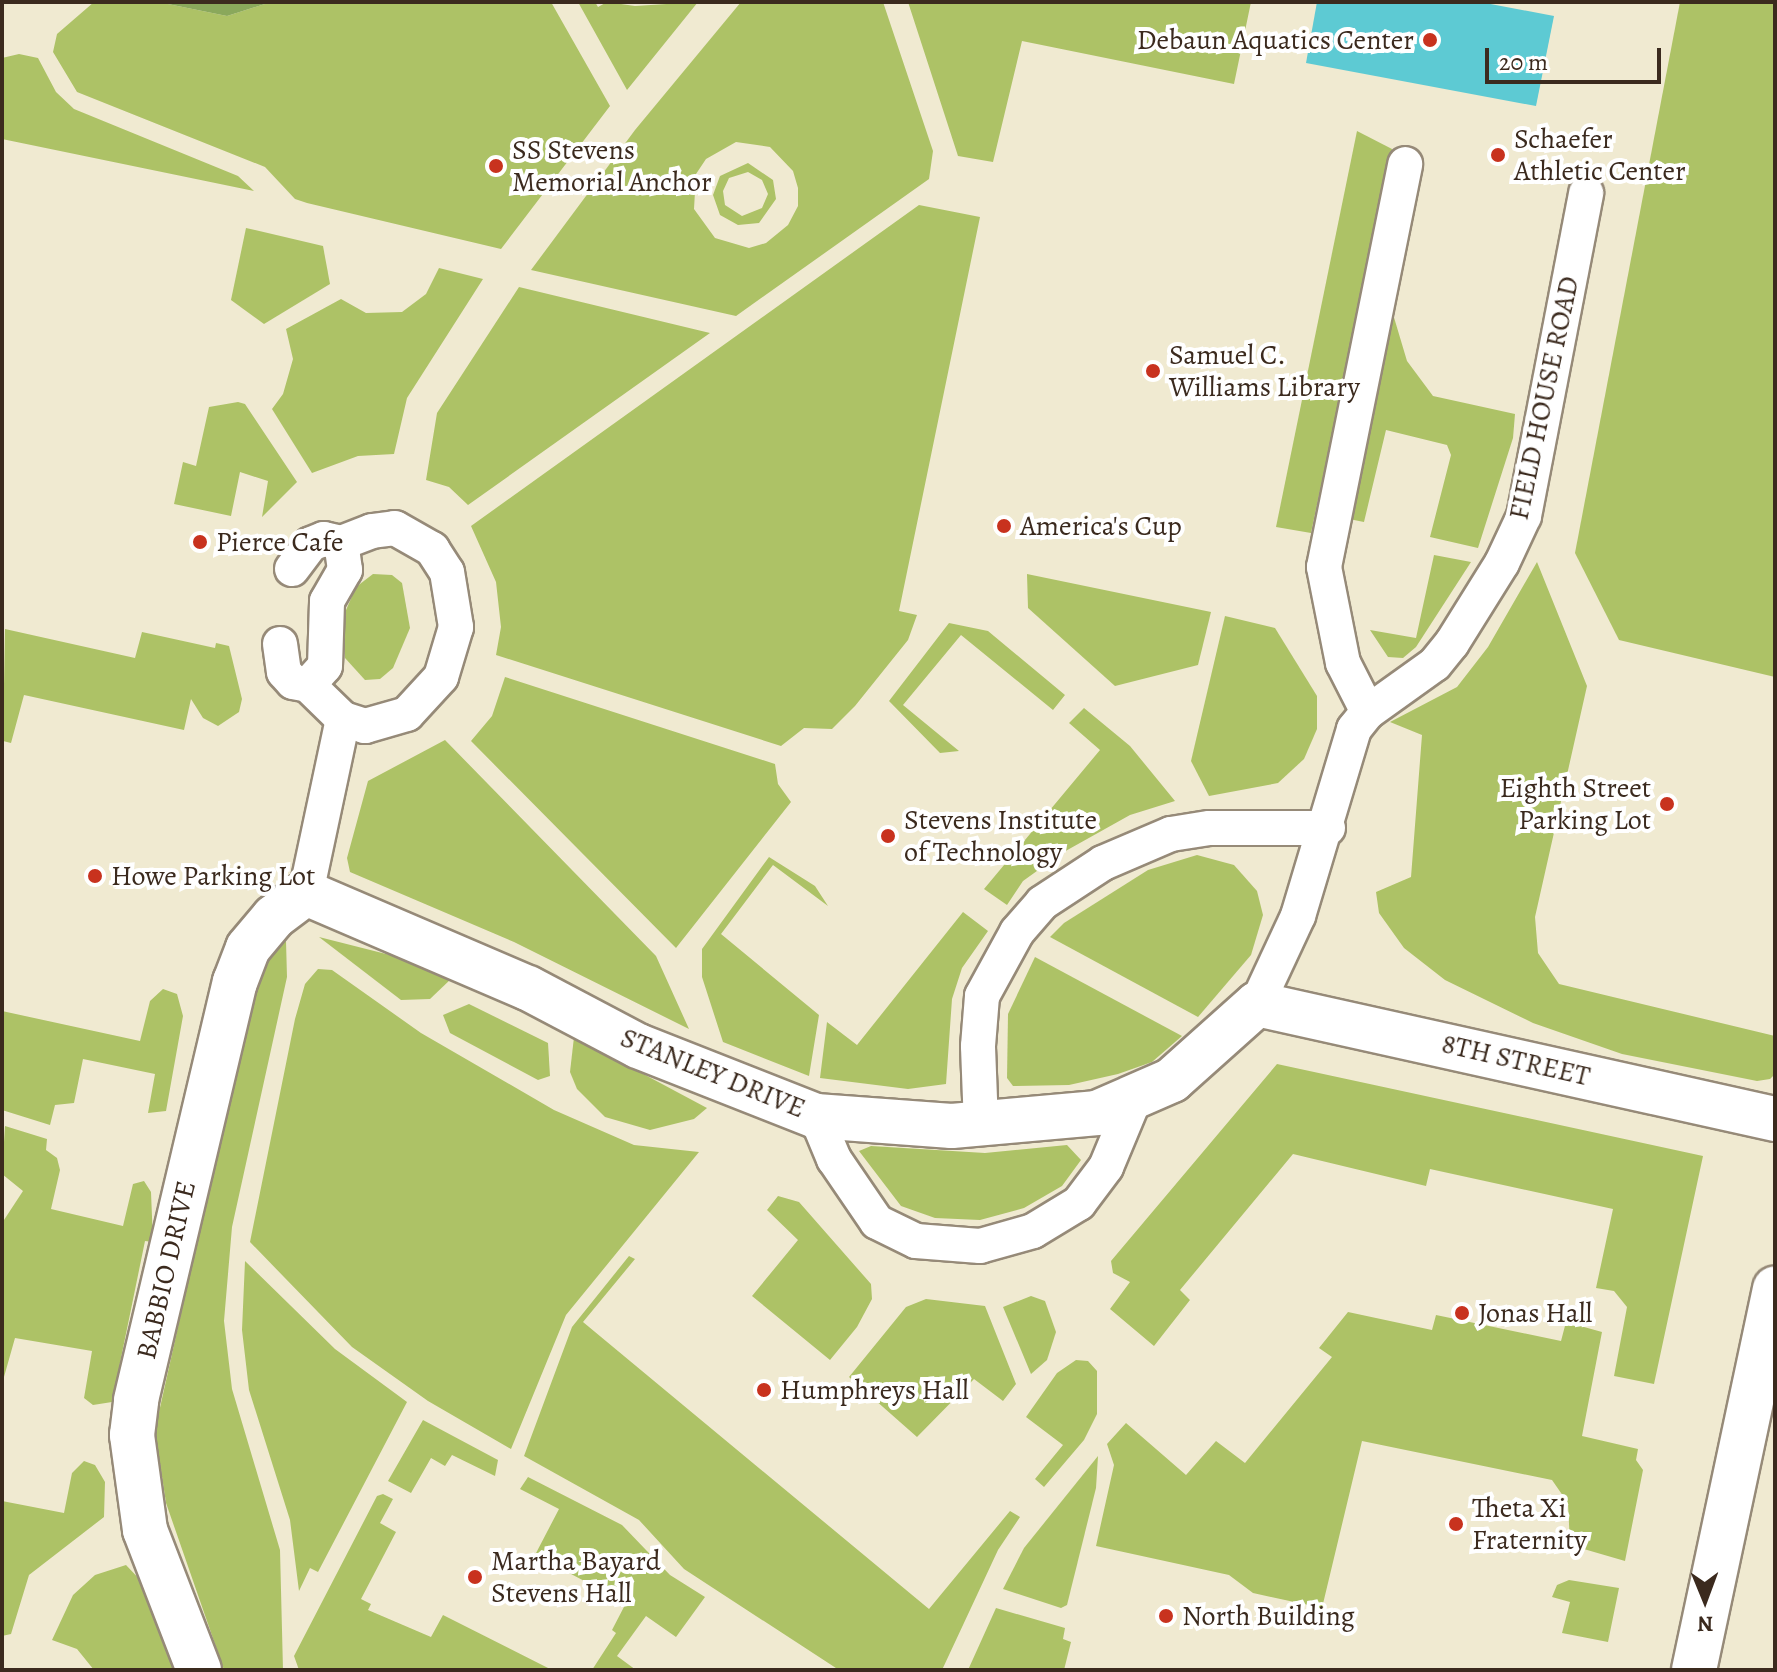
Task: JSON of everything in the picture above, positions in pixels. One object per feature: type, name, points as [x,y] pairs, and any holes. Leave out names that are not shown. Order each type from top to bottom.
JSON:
[{"type":"street","name":"STANLEY DRIVE","points":[[306,893],[528,988],[638,1046],[816,1116],[981,1125],[1056,1120],[1133,1102],[1172,1080],[1257,1004]]},
{"type":"street","name":"BABBIO DRIVE","points":[[199,1670],[145,1530],[132,1435],[136,1400],[235,982],[248,948],[274,917],[306,893]]},
{"type":"street","name":"8TH STREET","points":[[1257,1004],[1775,1119]]},
{"type":"street","points":[[1694,1670],[1775,1289]]},
{"type":"lane","points":[[1368,712],[1343,663],[1324,567],[1405,164]]},
{"type":"lane","name":"FIELD HOUSE ROAD","points":[[1257,1004],[1298,916],[1328,828],[1354,729],[1368,712],[1412,684],[1452,643],[1502,563],[1524,516],[1586,193]]},
{"type":"lane","points":[[280,644],[284,672],[293,682],[308,685],[343,719],[365,726],[407,714],[441,677],[456,627],[447,572],[432,549],[395,528],[341,543],[324,539],[311,544],[292,569]]},
{"type":"lane","points":[[308,685],[325,666],[327,601],[345,570],[341,543]]},
{"type":"lane","points":[[306,893],[343,719]]},
{"type":"lane","points":[[981,1125],[978,1033],[982,996],[1017,932],[1042,903],[1103,863],[1171,834],[1210,828],[1328,828]]},
{"type":"lane","points":[[816,1116],[834,1159],[877,1222],[916,1241],[980,1246],[1033,1231],[1079,1203],[1106,1167],[1133,1102]]},
{"type":"green space","points":[[94,2],[158,2],[227,16],[271,2],[551,2],[610,106],[501,249],[295,199],[265,167],[77,92],[53,52],[57,34]]},
{"type":"green space","points":[[158,2],[271,2],[227,16]]},
{"type":"green space","points":[[578,2],[595,2],[598,7],[607,2],[635,6],[698,2],[627,90]]},
{"type":"green space","points":[[741,2],[883,2],[933,151],[929,179],[736,316],[531,270],[635,130]],"holes":[[[736,142],[770,147],[793,171],[798,188],[798,206],[788,225],[766,243],[749,248],[715,238],[694,209],[696,174],[706,159]]]},
{"type":"green space","points":[[908,2],[1251,2],[1234,84],[1022,41],[993,162],[958,156]]},
{"type":"green space","points":[[1680,2],[1775,2],[1775,677],[1619,640],[1575,553]]},
{"type":"green space","points":[[19,54],[38,58],[56,92],[74,109],[238,176],[254,191],[2,139],[2,58]]},
{"type":"green space","points":[[1357,131],[1392,149],[1311,533],[1276,527]]},
{"type":"green space","points":[[748,163],[773,180],[776,199],[759,223],[738,225],[720,215],[713,195],[720,176]],"holes":[[[748,172],[762,180],[768,194],[762,208],[742,216],[725,205],[723,191],[729,178]]]},
{"type":"green space","points":[[919,205],[980,217],[899,611],[917,615],[908,640],[855,706],[832,729],[804,728],[781,746],[496,655],[501,627],[496,582],[471,526]]},
{"type":"green space","points":[[246,228],[323,246],[330,284],[264,324],[231,300]]},
{"type":"green space","points":[[439,268],[483,279],[407,398],[394,454],[358,456],[312,473],[272,409],[283,394],[293,359],[286,329],[341,299],[366,313],[402,312],[426,294]]},
{"type":"green space","points":[[519,287],[710,333],[468,505],[449,487],[426,480],[437,413]]},
{"type":"green space","points":[[1390,304],[1407,361],[1433,396],[1515,414],[1513,438],[1478,548],[1430,537],[1451,455],[1447,445],[1386,430],[1364,522],[1349,519]]},
{"type":"green space","points":[[238,402],[245,404],[297,482],[262,517],[268,481],[240,472],[231,516],[174,504],[183,462],[196,466],[209,407]]},
{"type":"green space","points":[[1434,555],[1471,562],[1416,647],[1403,658],[1388,657],[1370,630],[1416,638]]},
{"type":"green space","points":[[1537,562],[1587,686],[1535,917],[1538,953],[1559,984],[1775,1036],[1775,1074],[1770,1079],[1757,1081],[1622,1054],[1533,1023],[1445,980],[1404,948],[1379,913],[1376,892],[1411,877],[1422,735],[1390,722],[1457,687],[1488,647]]},
{"type":"green space","points":[[373,574],[392,575],[402,583],[410,628],[393,668],[380,679],[365,680],[345,658],[343,617],[356,587]]},
{"type":"green space","points":[[1027,574],[1211,612],[1198,665],[1115,686],[1028,608]]},
{"type":"green space","points":[[1225,616],[1275,628],[1317,696],[1317,729],[1304,759],[1278,783],[1209,796],[1191,761]]},
{"type":"green space","points":[[949,623],[988,631],[1065,695],[1053,710],[961,635],[903,705],[959,751],[940,753],[889,701]]},
{"type":"green space","points":[[5,629],[135,658],[142,632],[215,648],[216,643],[229,646],[242,699],[239,712],[218,726],[203,718],[191,699],[184,730],[24,695],[11,743],[3,741]]},
{"type":"green space","points":[[505,677],[775,764],[778,784],[791,802],[676,948],[471,741],[492,716]]},
{"type":"green space","points":[[1084,708],[1130,746],[1175,801],[1130,815],[1062,853],[1023,881],[1007,905],[984,889],[1100,750],[1069,723]]},
{"type":"green space","points":[[445,740],[656,956],[689,1029],[514,942],[350,872],[347,858],[368,781]]},
{"type":"green space","points":[[1197,855],[1234,865],[1257,891],[1263,915],[1251,955],[1198,1017],[1050,937],[1064,923],[1148,870]]},
{"type":"green space","points":[[769,857],[815,886],[828,906],[773,865],[721,934],[819,1015],[809,1076],[723,1042],[702,977],[702,949]]},
{"type":"green space","points":[[963,912],[988,931],[962,968],[952,999],[946,1084],[908,1089],[820,1078],[827,1022],[857,1045]]},
{"type":"green space","points":[[319,937],[390,955],[452,978],[430,999],[401,1000]]},
{"type":"green space","points":[[286,941],[287,977],[232,1227],[224,1321],[232,1389],[280,1550],[283,1670],[224,1670],[166,1503],[155,1430],[256,978],[274,948]]},
{"type":"green space","points":[[1035,957],[1182,1036],[1152,1062],[1118,1074],[1069,1085],[1013,1086],[1007,1078],[1008,1014]]},
{"type":"green space","points":[[318,969],[332,970],[421,1033],[554,1110],[634,1145],[699,1152],[566,1315],[511,1449],[428,1401],[352,1347],[250,1242],[295,1019],[305,984]]},
{"type":"green space","points":[[163,989],[177,994],[183,1016],[166,1111],[148,1113],[155,1074],[83,1059],[74,1103],[55,1105],[50,1125],[2,1110],[2,1011],[140,1041],[150,1001]]},
{"type":"green space","points":[[469,1004],[548,1043],[550,1076],[538,1080],[450,1033],[443,1015]]},
{"type":"green space","points":[[574,1037],[707,1108],[694,1119],[650,1130],[605,1117],[577,1089],[570,1072]]},
{"type":"green space","points":[[1277,1064],[1703,1156],[1654,1384],[1614,1376],[1627,1307],[1614,1291],[1596,1288],[1613,1209],[1430,1169],[1426,1186],[1293,1154],[1180,1290],[1190,1300],[1154,1346],[1110,1309],[1130,1282],[1113,1273],[1111,1261]]},
{"type":"green space","points":[[5,1126],[47,1139],[46,1150],[57,1158],[60,1170],[51,1209],[123,1226],[133,1184],[144,1181],[151,1192],[153,1242],[145,1241],[112,1402],[93,1405],[84,1398],[92,1351],[15,1338],[2,1384],[2,1223],[23,1191],[2,1174]]},
{"type":"green space","points":[[1067,1145],[1081,1160],[1062,1186],[1024,1208],[980,1220],[935,1218],[901,1206],[859,1151],[871,1146],[985,1153]]},
{"type":"green space","points":[[778,1196],[799,1202],[871,1284],[872,1299],[857,1327],[830,1360],[752,1296],[798,1240],[767,1210]]},
{"type":"green space","points":[[629,1256],[635,1259],[583,1322],[929,1609],[1010,1511],[1020,1517],[998,1550],[942,1670],[839,1670],[684,1569],[639,1520],[524,1456],[572,1327]]},
{"type":"green space","points":[[245,1261],[335,1349],[407,1402],[318,1572],[310,1568],[299,1591],[290,1520],[249,1390],[242,1330]]},
{"type":"green space","points":[[1031,1296],[1045,1301],[1056,1332],[1047,1360],[1031,1374],[1003,1307]]},
{"type":"green space","points":[[926,1299],[985,1306],[1016,1384],[1003,1401],[974,1379],[917,1437],[849,1377],[906,1307]]},
{"type":"green space","points":[[1348,1312],[1432,1330],[1436,1315],[1561,1341],[1566,1322],[1602,1332],[1582,1436],[1638,1449],[1636,1460],[1643,1470],[1625,1561],[1570,1545],[1568,1503],[1552,1480],[1362,1441],[1322,1608],[1253,1593],[1229,1575],[1096,1546],[1114,1465],[1107,1444],[1126,1423],[1186,1475],[1216,1441],[1245,1463],[1332,1357],[1319,1348]]},
{"type":"green space","points":[[1076,1360],[1088,1361],[1097,1371],[1097,1414],[1084,1440],[1044,1487],[1035,1479],[1063,1445],[1026,1417],[1057,1373]]},
{"type":"green space","points":[[423,1420],[498,1460],[495,1476],[452,1455],[445,1466],[431,1458],[411,1493],[388,1481]]},
{"type":"green space","points":[[1098,1456],[1096,1488],[1067,1605],[1061,1608],[1003,1589],[1024,1548]]},
{"type":"green space","points":[[84,1461],[95,1465],[105,1482],[104,1517],[29,1575],[11,1634],[2,1636],[2,1501],[64,1513],[72,1473]]},
{"type":"green space","points":[[528,1477],[622,1525],[670,1575],[705,1597],[676,1637],[646,1616],[617,1656],[636,1670],[592,1670],[616,1633],[612,1630],[626,1603],[535,1555],[559,1509],[520,1489]]},
{"type":"green space","points":[[383,1494],[393,1499],[380,1523],[396,1532],[361,1599],[371,1604],[368,1610],[431,1637],[443,1615],[552,1670],[299,1670],[294,1656],[377,1496]]},
{"type":"green space","points":[[126,1565],[145,1585],[174,1670],[94,1670],[77,1649],[52,1640],[73,1595],[95,1575]]},
{"type":"green space","points":[[1569,1580],[1619,1588],[1608,1642],[1562,1633],[1570,1602],[1552,1597],[1557,1585]]},
{"type":"green space","points":[[996,1608],[1065,1628],[1063,1639],[1071,1642],[1064,1670],[968,1670]]},
{"type":"water","name":"Debaun Aquatics Center","points":[[1317,2],[1480,2],[1554,16],[1536,106],[1306,63]]},
{"type":"place","name":"Debaun Aquatics Center","points":[[1430,40]]},
{"type":"place","name":"Schaefer Athletic Center","points":[[1498,155]]},
{"type":"place","name":"SS Stevens Memorial Anchor","points":[[496,166]]},
{"type":"place","name":"Samuel C. Williams Library","points":[[1153,371]]},
{"type":"place","name":"America's Cup","points":[[1004,526]]},
{"type":"place","name":"Pierce Cafe","points":[[200,542]]},
{"type":"place","name":"Eighth Street Parking Lot","points":[[1667,804]]},
{"type":"place","name":"Stevens Institute of Technology","points":[[888,836]]},
{"type":"place","name":"Howe Parking Lot","points":[[95,876]]},
{"type":"place","name":"Jonas Hall","points":[[1462,1313]]},
{"type":"place","name":"Humphreys Hall","points":[[764,1390]]},
{"type":"place","name":"Theta Xi Fraternity","points":[[1456,1524]]},
{"type":"place","name":"Martha Bayard Stevens Hall","points":[[475,1577]]},
{"type":"place","name":"North Building","points":[[1166,1616]]}]
